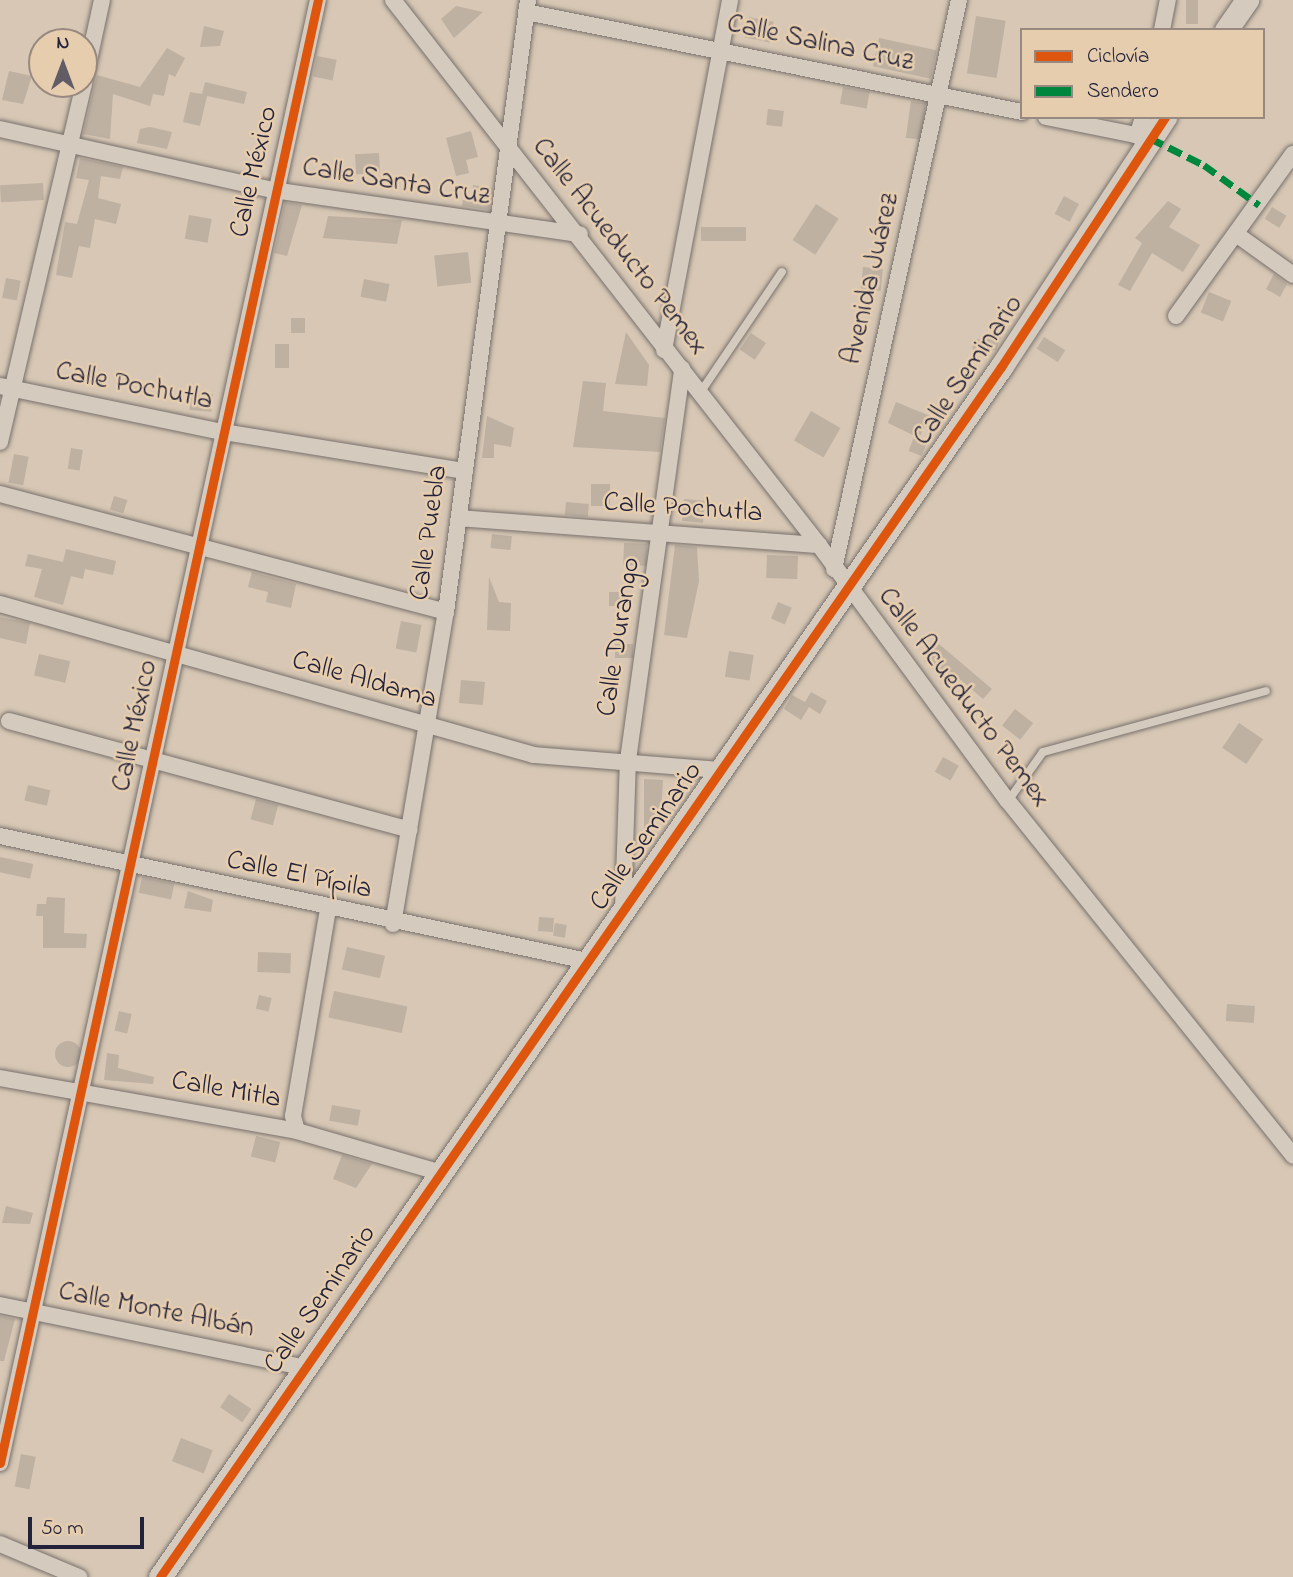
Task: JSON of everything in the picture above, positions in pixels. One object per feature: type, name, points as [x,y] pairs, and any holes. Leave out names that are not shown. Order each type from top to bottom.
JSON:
[{"type":"street","points":[[96,28],[102,0]]},
{"type":"street","name":"Calle México","points":[[0,1463],[273,190],[318,0]]},
{"type":"street","name":"Calle Acueducto Pemex","points":[[393,0],[509,149],[580,234],[664,350],[682,369],[819,545],[840,579],[1008,801],[1293,1156]]},
{"type":"street","points":[[664,350],[718,50],[730,0]]},
{"type":"street","name":"Avenida Juárez","points":[[840,579],[959,0]]},
{"type":"street","points":[[1162,28],[1168,0]]},
{"type":"street","points":[[1227,28],[1247,0]]},
{"type":"street","name":"Calle Puebla","points":[[393,924],[446,612],[527,6]]},
{"type":"street","name":"Calle Salina Cruz","points":[[527,6],[718,50],[1020,112]]},
{"type":"street","points":[[0,442],[5,388],[71,145],[81,98]]},
{"type":"street","points":[[1061,119],[1143,130]]},
{"type":"street","name":"Calle Seminario","points":[[160,1577],[301,1367],[587,961],[623,914],[721,770],[840,579],[1143,130],[1161,119]]},
{"type":"street","name":"Calle Santa Cruz","points":[[0,129],[273,190],[499,227],[580,234]]},
{"type":"street","points":[[1176,316],[1293,154]]},
{"type":"street","points":[[1236,234],[1293,275]]},
{"type":"street","name":"Calle Durango","points":[[623,914],[628,760],[663,533],[682,369]]},
{"type":"street","name":"Calle Pochutla","points":[[5,388],[223,432],[465,471]]},
{"type":"street","points":[[0,494],[446,612]]},
{"type":"street","name":"Calle Pochutla","points":[[459,518],[819,545]]},
{"type":"street","name":"Calle Aldama","points":[[0,604],[534,755],[628,760],[721,770]]},
{"type":"street","points":[[9,720],[410,830]]},
{"type":"street","name":"Calle El Pípila","points":[[0,836],[393,924],[587,961]]},
{"type":"street","points":[[297,1131],[293,1116],[328,909]]},
{"type":"street","name":"Calle Mitla","points":[[0,1078],[297,1131],[438,1172]]},
{"type":"street","name":"Calle Monte Albán","points":[[0,1305],[301,1367]]},
{"type":"street","points":[[0,1544],[79,1577]]},
{"type":"lane","points":[[700,393],[782,272]]},
{"type":"lane","points":[[1008,801],[1043,751],[1266,691]]},
{"type":"building","points":[[1186,0],[1198,0],[1198,24],[1186,24]]},
{"type":"building","points":[[456,6],[483,12],[454,38],[441,19]]},
{"type":"building","points":[[976,16],[1006,21],[997,78],[967,73]]},
{"type":"building","points":[[749,17],[774,22],[770,42],[745,38]]},
{"type":"building","points":[[204,26],[224,31],[220,46],[200,47]]},
{"type":"building","points":[[879,38],[937,50],[931,79],[873,66]]},
{"type":"building","points":[[167,48],[185,58],[175,77],[169,74],[164,96],[153,94],[150,106],[113,94],[110,139],[83,134],[92,98],[98,98],[98,75],[140,87]]},
{"type":"building","points":[[317,56],[337,60],[333,80],[313,77]]},
{"type":"building","points":[[9,71],[28,75],[28,88],[23,104],[2,100]]},
{"type":"building","points":[[205,82],[247,92],[244,104],[207,96],[200,126],[183,122],[190,92],[202,94]]},
{"type":"building","points":[[843,87],[870,92],[867,108],[840,104]]},
{"type":"building","points":[[911,101],[926,103],[921,140],[906,138]]},
{"type":"building","points":[[768,109],[784,111],[782,127],[766,125]]},
{"type":"building","points":[[150,127],[172,132],[167,149],[137,143],[140,129]]},
{"type":"building","points":[[471,131],[478,157],[466,160],[469,173],[456,176],[446,138]]},
{"type":"building","points":[[379,153],[380,173],[356,174],[355,154]]},
{"type":"building","points":[[80,158],[123,167],[120,179],[101,176],[98,198],[121,204],[116,224],[95,219],[90,248],[79,246],[72,278],[56,275],[65,222],[77,224],[89,180],[76,178]]},
{"type":"building","points":[[43,183],[44,200],[1,202],[0,185]]},
{"type":"building","points":[[473,185],[492,188],[489,210],[462,206],[463,200],[471,201]]},
{"type":"building","points":[[1064,196],[1079,204],[1070,222],[1055,214]]},
{"type":"building","points":[[1168,201],[1181,209],[1169,227],[1200,245],[1183,272],[1152,253],[1130,291],[1118,285],[1142,243],[1135,238]]},
{"type":"building","points":[[285,202],[302,205],[287,256],[274,253]]},
{"type":"building","points":[[816,204],[839,219],[815,255],[793,240]]},
{"type":"building","points":[[1272,207],[1287,216],[1279,228],[1265,219]]},
{"type":"building","points":[[189,215],[212,219],[207,243],[185,239]]},
{"type":"building","points":[[328,216],[402,220],[397,244],[323,238]]},
{"type":"building","points":[[701,227],[746,227],[746,241],[701,241]]},
{"type":"building","points":[[468,252],[471,283],[437,286],[434,256]]},
{"type":"building","points":[[863,267],[883,269],[881,291],[861,289]]},
{"type":"building","points":[[1274,274],[1287,284],[1280,297],[1266,289]]},
{"type":"building","points":[[6,278],[21,281],[17,300],[2,298]]},
{"type":"building","points":[[364,279],[390,284],[386,302],[361,297]]},
{"type":"building","points":[[1209,292],[1231,301],[1223,321],[1201,312]]},
{"type":"building","points":[[291,318],[305,318],[305,333],[291,333]]},
{"type":"building","points":[[626,332],[649,365],[647,386],[615,384]]},
{"type":"building","points":[[751,333],[766,343],[755,360],[740,350]]},
{"type":"building","points":[[1001,337],[996,350],[973,352],[972,340]]},
{"type":"building","points":[[1044,337],[1065,350],[1058,362],[1037,349]]},
{"type":"building","points":[[275,344],[289,344],[289,368],[275,368]]},
{"type":"building","points":[[583,381],[606,383],[603,411],[665,418],[660,452],[573,447]]},
{"type":"building","points":[[191,392],[213,394],[211,412],[189,410]]},
{"type":"building","points":[[896,402],[930,416],[919,438],[888,423]]},
{"type":"building","points":[[811,411],[840,428],[823,457],[794,440]]},
{"type":"building","points":[[487,416],[514,428],[511,447],[494,444],[494,458],[482,458]]},
{"type":"building","points":[[914,437],[927,442],[922,456],[909,451]]},
{"type":"building","points":[[71,448],[83,450],[80,471],[68,469]]},
{"type":"building","points":[[14,454],[29,457],[23,485],[8,482]]},
{"type":"building","points":[[591,484],[610,484],[610,506],[591,506]]},
{"type":"building","points":[[114,496],[127,500],[123,513],[110,509]]},
{"type":"building","points":[[684,499],[705,501],[703,523],[682,521]]},
{"type":"building","points":[[566,502],[589,504],[588,517],[565,515]]},
{"type":"building","points":[[492,534],[512,536],[510,550],[491,548]]},
{"type":"building","points":[[624,543],[647,544],[646,566],[623,565]]},
{"type":"building","points":[[675,545],[697,547],[699,581],[687,638],[664,635]]},
{"type":"building","points":[[66,549],[116,561],[113,575],[85,569],[83,579],[71,576],[63,605],[34,597],[42,569],[25,566],[28,554],[63,562]]},
{"type":"building","points":[[767,555],[798,556],[797,579],[766,578]]},
{"type":"building","points":[[252,572],[296,584],[291,608],[266,602],[268,592],[248,587]]},
{"type":"building","points":[[489,577],[499,602],[511,603],[510,631],[487,630]]},
{"type":"building","points":[[609,592],[622,592],[622,606],[609,606]]},
{"type":"building","points":[[778,602],[792,608],[785,624],[771,619]]},
{"type":"building","points":[[0,617],[30,623],[26,644],[0,638]]},
{"type":"building","points":[[401,621],[422,625],[416,652],[396,648]]},
{"type":"building","points":[[615,644],[633,644],[633,658],[615,658]]},
{"type":"building","points":[[939,644],[992,689],[983,699],[955,675],[949,682],[924,661]]},
{"type":"building","points":[[729,651],[754,655],[750,681],[725,677]]},
{"type":"building","points":[[39,654],[70,661],[65,683],[34,675]]},
{"type":"building","points":[[461,680],[485,682],[483,705],[459,703]]},
{"type":"building","points":[[811,692],[827,701],[820,714],[809,707],[801,720],[784,709],[792,695],[805,702]]},
{"type":"building","points":[[1015,709],[1033,723],[1020,740],[1002,726]]},
{"type":"building","points":[[1239,723],[1263,739],[1246,764],[1222,748]]},
{"type":"building","points":[[943,757],[959,766],[951,781],[935,772]]},
{"type":"building","points":[[644,779],[663,780],[661,814],[655,814],[644,847]]},
{"type":"building","points":[[28,785],[50,790],[47,806],[24,801]]},
{"type":"building","points":[[256,799],[278,805],[273,825],[251,819]]},
{"type":"building","points":[[0,857],[33,864],[30,879],[0,872]]},
{"type":"building","points":[[142,877],[174,884],[171,900],[139,893]]},
{"type":"building","points":[[188,891],[213,900],[211,912],[184,908]]},
{"type":"building","points":[[47,897],[65,898],[64,933],[87,934],[86,948],[43,948],[43,916],[36,916],[37,904],[46,904]]},
{"type":"building","points":[[539,917],[554,918],[553,932],[538,931]]},
{"type":"building","points":[[555,923],[567,925],[565,938],[553,936]]},
{"type":"building","points":[[347,947],[385,956],[380,978],[342,969]]},
{"type":"building","points":[[258,952],[291,953],[290,973],[257,972]]},
{"type":"building","points":[[334,991],[407,1007],[402,1033],[328,1017]]},
{"type":"building","points":[[259,995],[272,998],[269,1012],[256,1009]]},
{"type":"building","points":[[1227,1004],[1255,1006],[1254,1023],[1226,1021]]},
{"type":"building","points":[[119,1011],[132,1014],[127,1033],[115,1030]]},
{"type":"building","points":[[68,1041],[77,1045],[81,1054],[77,1063],[68,1067],[59,1063],[55,1054],[59,1045]]},
{"type":"building","points":[[107,1053],[119,1055],[118,1068],[154,1077],[153,1084],[104,1080]]},
{"type":"building","points":[[332,1105],[361,1110],[358,1126],[329,1121]]},
{"type":"building","points":[[256,1136],[280,1142],[275,1162],[251,1156]]},
{"type":"building","points":[[342,1155],[372,1164],[356,1188],[333,1179]]},
{"type":"building","points":[[6,1206],[33,1213],[30,1224],[2,1223]]},
{"type":"building","points":[[0,1316],[15,1319],[4,1361],[0,1361]]},
{"type":"building","points":[[229,1394],[251,1409],[242,1422],[220,1407]]},
{"type":"building","points":[[181,1438],[213,1450],[204,1474],[172,1461]]},
{"type":"building","points":[[21,1454],[36,1457],[29,1489],[15,1486]]},
{"type":"marked path","points":[[1150,138],[1204,165],[1259,205]]},
{"type":"cycle path","points":[[0,1463],[318,0]]},
{"type":"cycle path","points":[[160,1577],[1001,367],[1164,119]]}]
